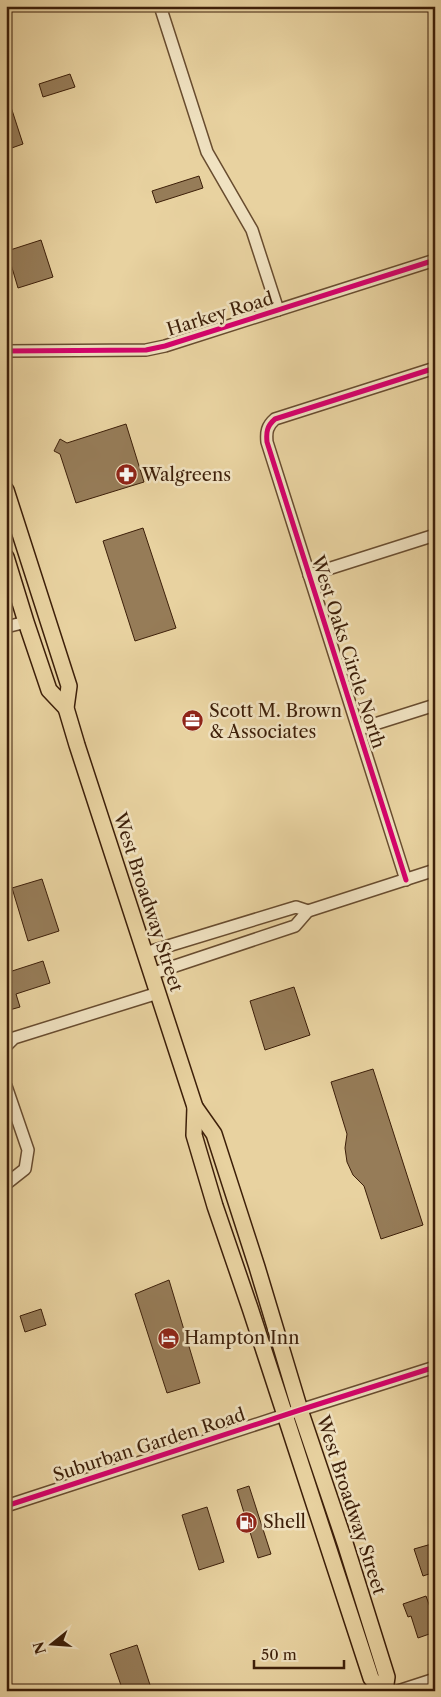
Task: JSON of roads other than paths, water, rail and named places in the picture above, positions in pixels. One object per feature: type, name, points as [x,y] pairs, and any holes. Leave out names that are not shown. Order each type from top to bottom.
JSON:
[{"type":"main road","name":"West Broadway Street","points":[[6,490],[69,686],[66,708]]},
{"type":"main road","name":"West Broadway Street","points":[[6,557],[49,690],[66,708],[195,1107],[214,1134],[257,1266],[300,1410],[388,1677],[385,1691]]},
{"type":"main road","name":"West Broadway Street","points":[[195,1107],[194,1135],[215,1206],[371,1678],[381,1691]]},
{"type":"main road","points":[[201,1160],[211,1166],[228,1204],[242,1221]]},
{"type":"main road","points":[[215,1206],[234,1230],[245,1253],[257,1266]]},
{"type":"main road","points":[[308,1485],[318,1498],[335,1535],[340,1541],[345,1543]]},
{"type":"main road","points":[[330,1550],[334,1551],[341,1560],[357,1602],[370,1621]]},
{"type":"street","points":[[160,6],[207,152],[252,230],[278,310]]},
{"type":"street","name":"Harkey Road","points":[[6,351],[146,350],[165,346],[435,260]]},
{"type":"street","name":"West Oaks Circle North","points":[[406,880],[267,442],[266,432],[275,419],[435,368]]},
{"type":"street","points":[[309,575],[435,535]]},
{"type":"street","points":[[6,627],[26,622]]},
{"type":"street","points":[[359,729],[435,705]]},
{"type":"street","points":[[152,974],[295,926],[308,911],[435,870]]},
{"type":"street","points":[[145,953],[296,907],[308,911]]},
{"type":"street","points":[[248,922],[254,939]]},
{"type":"street","points":[[6,1046],[14,1038],[158,993]]},
{"type":"street","points":[[6,1086],[28,1150],[25,1169],[6,1184]]},
{"type":"street","name":"Suburban Garden Road","points":[[6,1506],[435,1367]]},
{"type":"street","points":[[398,1691],[435,1679]]},
{"type":"place","name":"Walgreens","points":[[126,475]]},
{"type":"place","name":"Scott M. Brown & Associates","points":[[193,721]]},
{"type":"place","name":"Hampton Inn","points":[[168,1338]]},
{"type":"place","name":"Shell","points":[[247,1522]]}]
